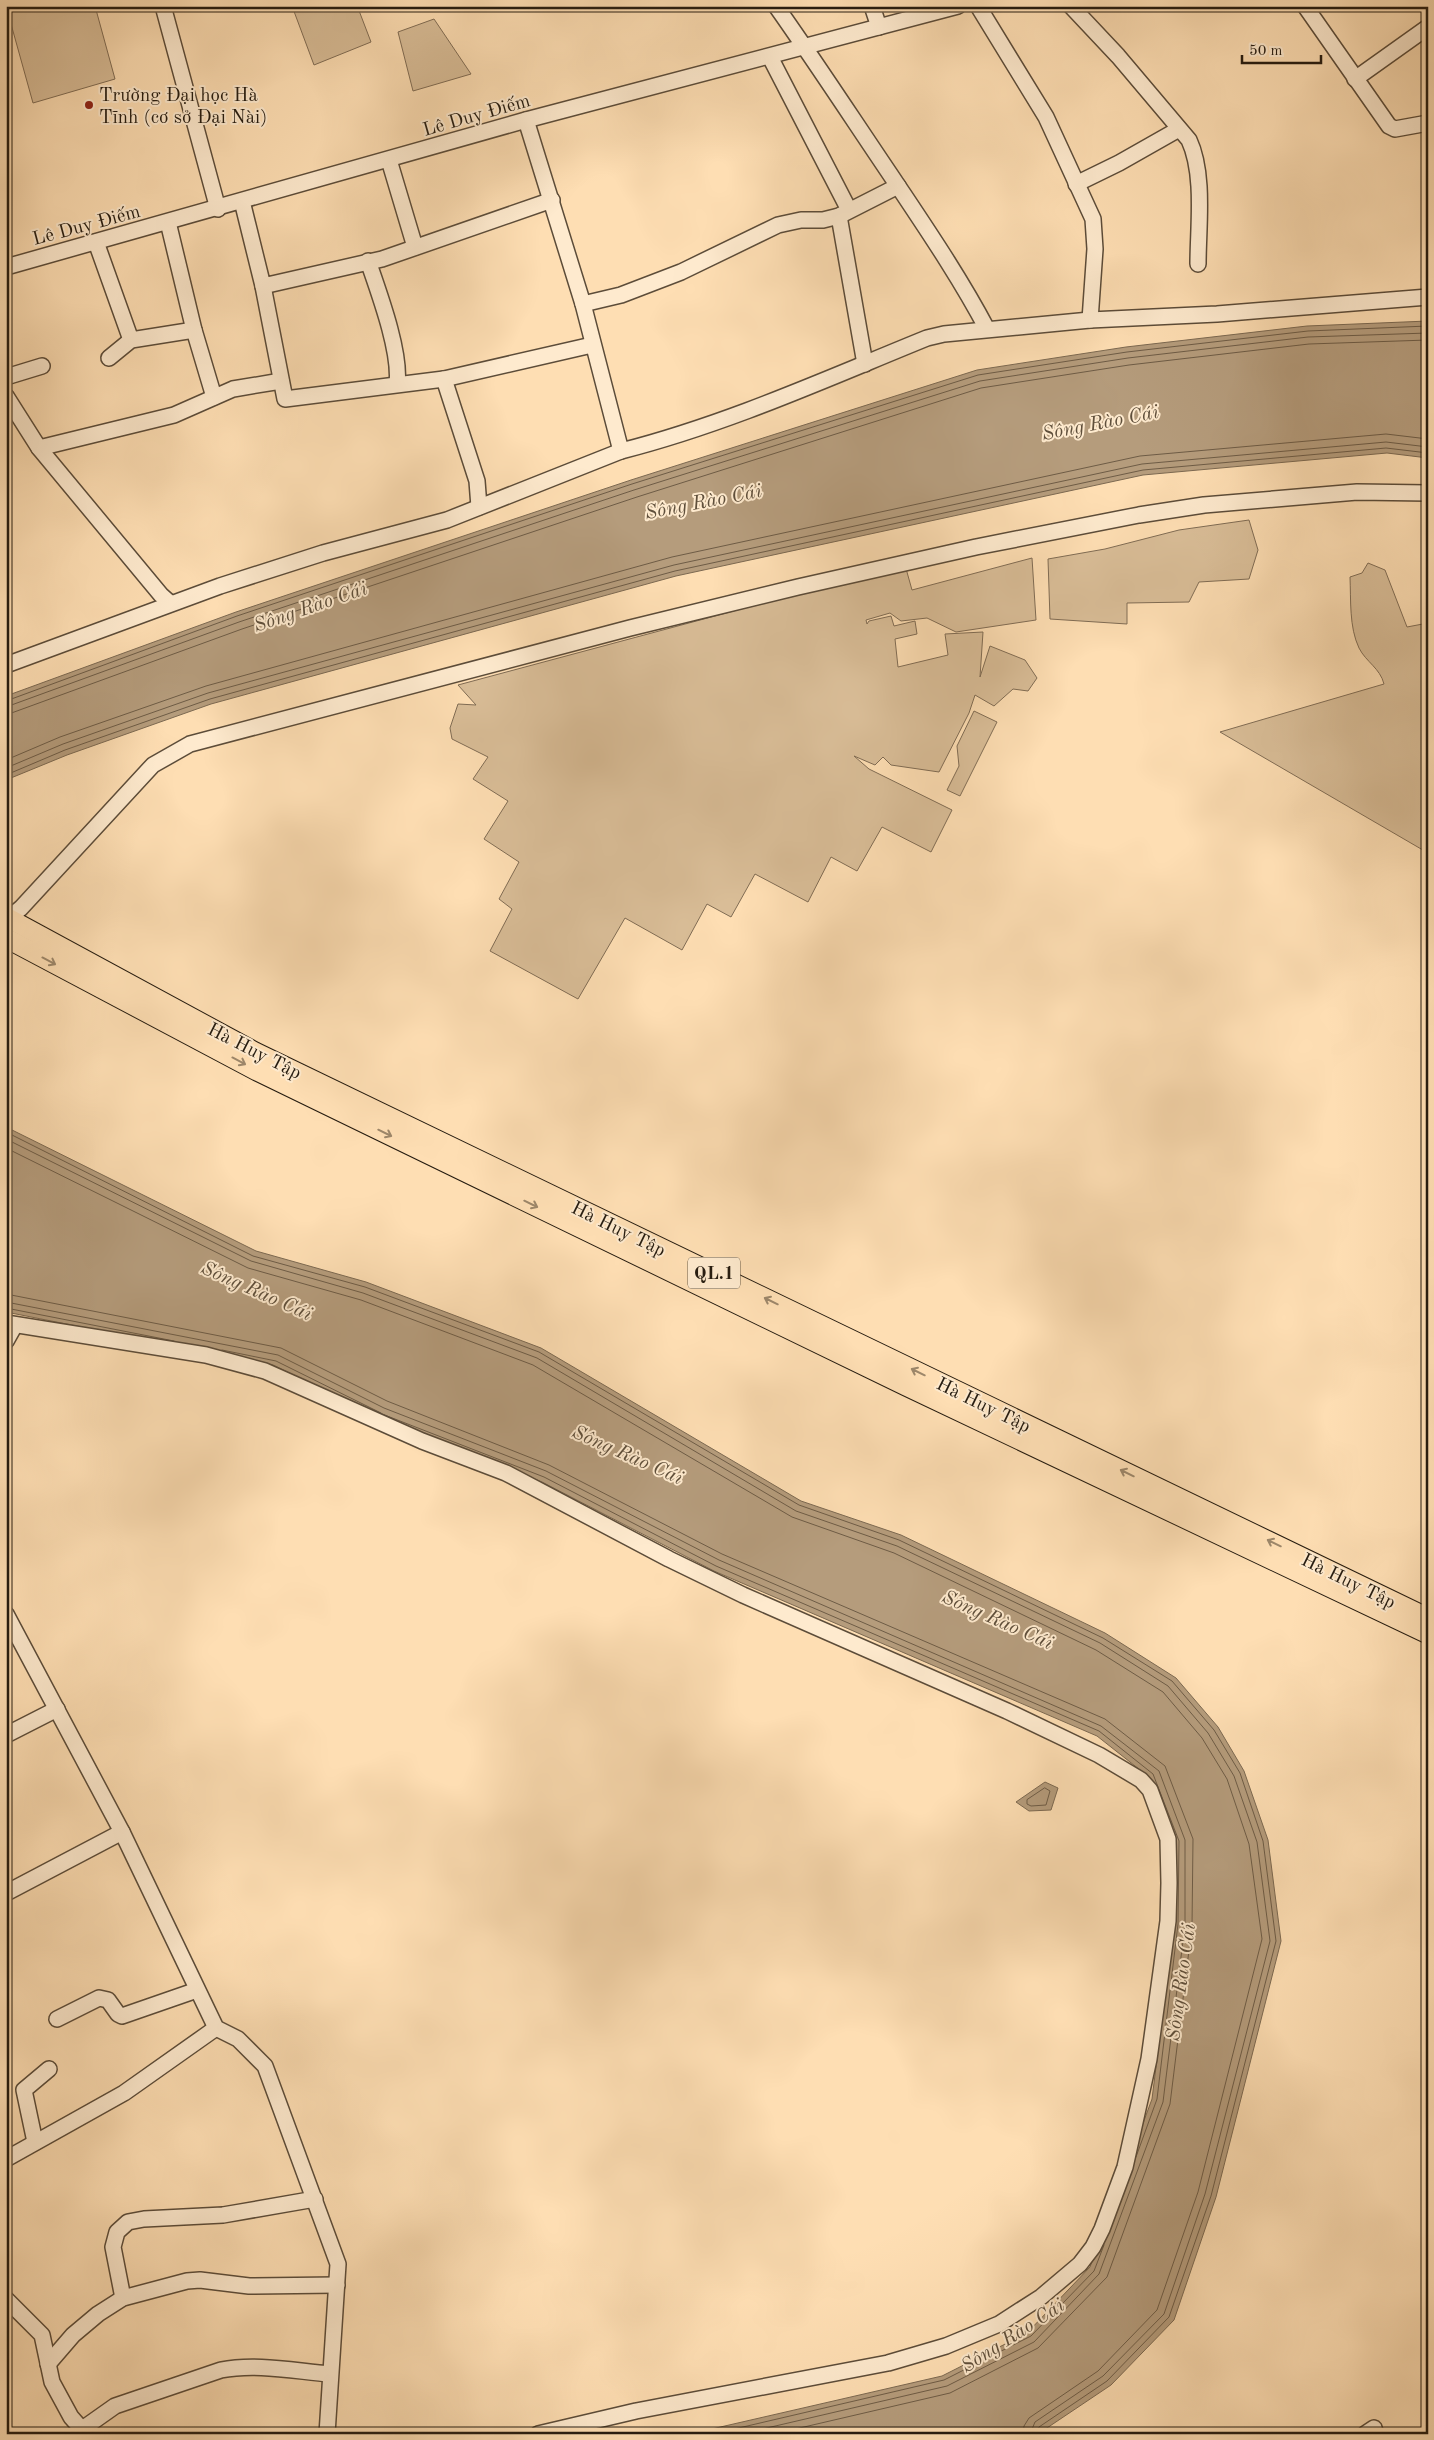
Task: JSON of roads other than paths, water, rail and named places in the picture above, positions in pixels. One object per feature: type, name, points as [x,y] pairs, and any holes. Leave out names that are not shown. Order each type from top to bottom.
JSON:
[{"type":"main road","name":"Hà Huy Tập","points":[[8,918],[254,1052],[1428,1618]]},
{"type":"main road","name":"Hà Huy Tập","points":[[6,938],[266,1075],[915,1390],[1428,1634]]},
{"type":"street","points":[[163,6],[218,209]]},
{"type":"street","points":[[776,6],[805,46],[969,294],[987,329]]},
{"type":"street","points":[[872,6],[879,27]]},
{"type":"street","name":"Lê Duy Điếm","points":[[6,267],[218,209],[526,120],[958,6]]},
{"type":"street","points":[[978,6],[1046,117],[1076,184],[1087,202],[1095,229],[1090,320]]},
{"type":"street","points":[[1071,6],[1118,56],[1189,140],[1196,161],[1198,264]]},
{"type":"street","points":[[1305,6],[1389,126],[1396,129],[1428,123]]},
{"type":"street","points":[[1356,79],[1428,27]]},
{"type":"street","points":[[770,57],[844,213],[865,364]]},
{"type":"street","points":[[526,120],[583,304],[592,346],[621,451]]},
{"type":"street","points":[[1076,184],[1119,163],[1179,128]]},
{"type":"street","points":[[389,160],[415,248]]},
{"type":"street","points":[[583,304],[620,295],[681,272],[778,226],[801,220],[823,220],[844,213],[898,186]]},
{"type":"street","points":[[263,286],[382,259],[552,200]]},
{"type":"street","points":[[242,201],[263,286],[285,399],[444,379],[592,346]]},
{"type":"street","points":[[168,222],[194,330],[214,397]]},
{"type":"street","points":[[96,242],[131,340]]},
{"type":"street","points":[[368,261],[392,341],[398,367],[397,384]]},
{"type":"street","points":[[6,664],[170,603],[323,553],[447,520],[621,451],[669,439],[732,418],[927,338],[987,329],[1090,320],[1217,314],[1428,297]]},
{"type":"street","points":[[109,358],[131,340],[194,330]]},
{"type":"street","points":[[6,377],[42,366]]},
{"type":"street","points":[[444,379],[477,481],[479,506]]},
{"type":"street","points":[[39,448],[174,415],[233,389],[281,381]]},
{"type":"street","points":[[6,396],[39,448],[92,514],[170,603]]},
{"type":"street","points":[[8,918],[22,908],[153,765],[190,744],[798,586],[976,547],[1139,514],[1204,505],[1358,492],[1428,493]]},
{"type":"street","points":[[6,1341],[10,1324],[206,1355],[265,1371],[413,1437],[506,1473],[669,1559],[743,1595],[1007,1710],[1099,1755],[1141,1780],[1150,1790],[1168,1839],[1169,1883],[1168,1921],[1149,2059],[1124,2167],[1102,2230],[1093,2247],[1080,2264],[1041,2297],[999,2324],[946,2346],[888,2362],[652,2407],[538,2434]]},
{"type":"street","points":[[6,1614],[122,1832],[216,2028],[238,2039],[265,2066],[338,2264],[327,2434]]},
{"type":"street","points":[[6,1735],[57,1709]]},
{"type":"street","points":[[6,1893],[122,1832]]},
{"type":"street","points":[[57,2019],[99,1998],[108,2000],[118,2014],[122,2016],[197,1990]]},
{"type":"street","points":[[6,2158],[124,2092],[216,2028]]},
{"type":"street","points":[[35,2142],[24,2090],[49,2069]]},
{"type":"street","points":[[123,2298],[114,2247],[117,2232],[128,2222],[144,2219],[223,2215],[315,2198]]},
{"type":"street","points":[[48,2364],[73,2335],[98,2314],[123,2298],[186,2281],[200,2280],[249,2286],[337,2284]]},
{"type":"street","points":[[6,2299],[42,2335],[52,2382],[60,2399],[84,2432],[115,2406],[221,2370],[235,2367],[330,2374]]},
{"type":"street","points":[[1365,2434],[1374,2428],[1376,2434]]},
{"type":"water","name":"Sông Rào Cái","points":[[1428,321],[1428,458],[1387,453],[1143,475],[676,576],[211,704],[67,755],[6,780],[6,696],[236,612],[631,480],[977,370],[1126,347],[1307,326]]},
{"type":"water","name":"Sông Rào Cái","points":[[6,1127],[256,1251],[366,1282],[541,1348],[801,1501],[901,1535],[1105,1633],[1176,1678],[1218,1727],[1244,1771],[1268,1840],[1281,1941],[1216,2197],[1174,2320],[1111,2385],[1038,2434],[690,2434],[942,2376],[1027,2333],[1090,2267],[1152,2099],[1174,1923],[1174,1841],[1149,1777],[1097,1736],[714,1571],[542,1482],[380,1418],[273,1365],[6,1312]]},
{"type":"water","points":[[1045,1782],[1058,1788],[1051,1810],[1029,1811],[1016,1802]]},
{"type":"place","name":"Trường Đại học Hà Tĩnh (cơ sở Đại Nài)","points":[[89,105]]}]
